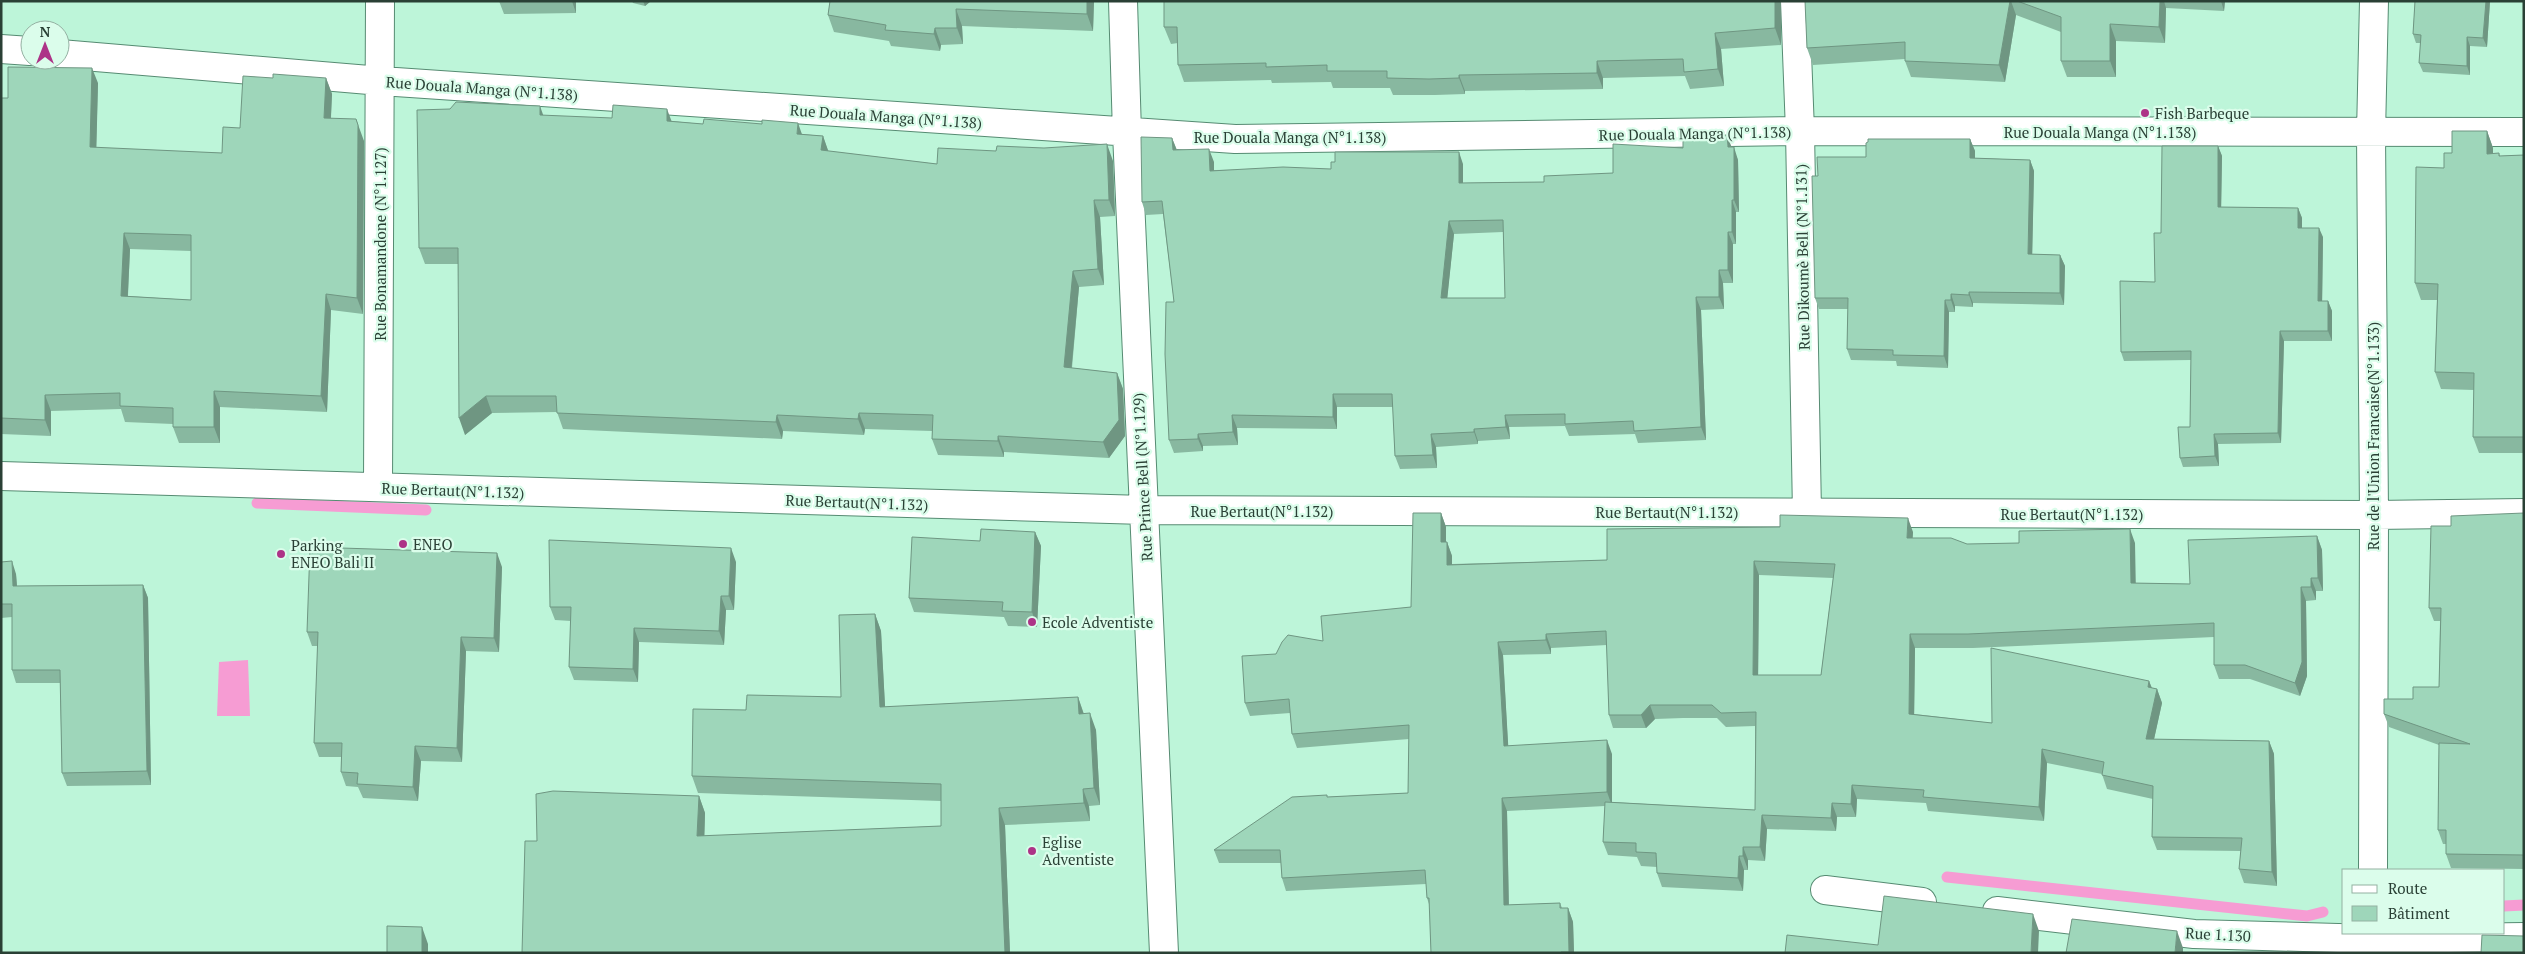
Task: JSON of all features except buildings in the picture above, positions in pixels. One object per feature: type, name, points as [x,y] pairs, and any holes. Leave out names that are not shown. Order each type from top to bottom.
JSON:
[{"type":"street","name":"Rue Bonamandone (N°1.127)","points":[[378,487],[380,1]]},
{"type":"street","name":"Rue Prince Bell (N°1.129)","points":[[1123,1],[1127,133],[1164,953]]},
{"type":"street","name":"Rue Dikoumè Bell (N°1.131)","points":[[1795,1],[1800,131],[1807,513]]},
{"type":"street","name":"Rue de l'Union Francaise(N°1.133)","points":[[2373,869],[2374,515],[2371,133],[2374,1]]},
{"type":"street","points":[[1,49],[20,50]]},
{"type":"street","name":"Rue Douala Manga (N°1.138)","points":[[70,55],[381,81],[1234,139],[1800,131],[2524,132]]},
{"type":"street","name":"Rue Bertaut(N°1.132)","points":[[1,476],[1144,510],[2524,514]]},
{"type":"street","points":[[1825,890],[1943,904]]},
{"type":"street","name":"Rue 1.130","points":[[1972,908],[2194,934],[2373,942],[2524,937]]},
{"type":"shaded area","points":[[248,660],[250,716],[217,716],[219,662]]},
{"type":"waterway","points":[[257,503],[426,510]]},
{"type":"waterway","points":[[1947,877],[2307,916],[2323,912]]},
{"type":"waterway","points":[[2505,906],[2524,905]]},
{"type":"place","name":"Fish Barbeque","points":[[2145,113]]},
{"type":"place","name":"ENEO","points":[[403,544]]},
{"type":"place","name":"Parking ENEO Bali II","points":[[281,554]]},
{"type":"place","name":"Ecole Adventiste","points":[[1032,622]]},
{"type":"place","name":"Eglise Adventiste","points":[[1032,851]]}]
